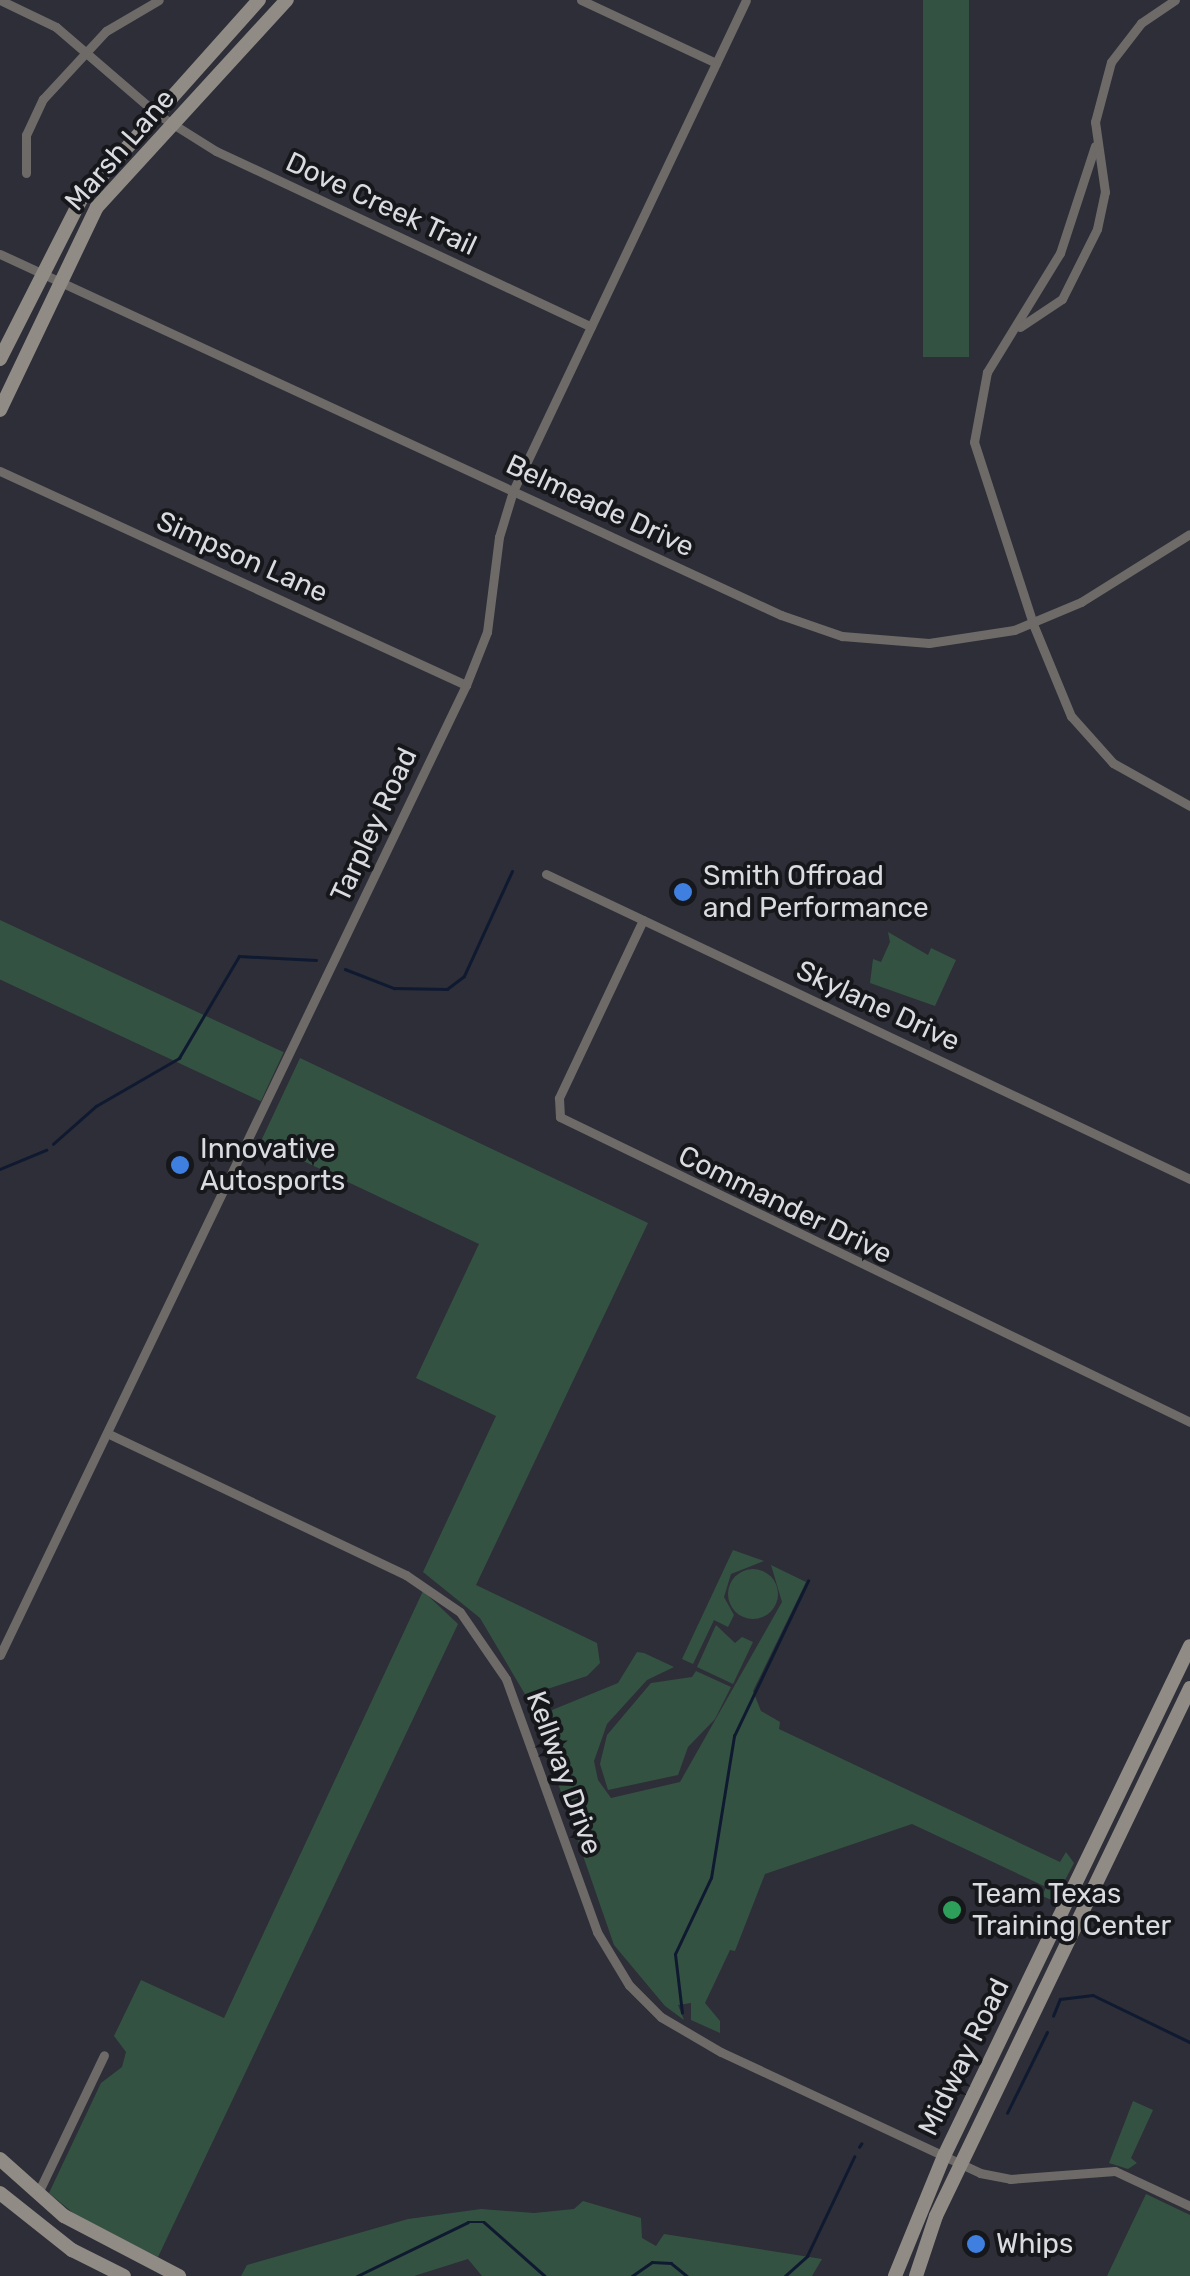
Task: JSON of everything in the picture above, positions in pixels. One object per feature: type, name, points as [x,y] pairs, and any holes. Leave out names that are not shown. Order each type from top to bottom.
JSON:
[{"type":"main road","name":"Marsh Lane","points":[[0,359],[81,198],[259,0]]},
{"type":"main road","name":"Marsh Lane","points":[[2,402],[97,207],[287,0]]},
{"type":"main road","name":"Midway Road","points":[[895,2276],[944,2156],[1190,1646]]},
{"type":"main road","name":"Midway Road","points":[[916,2276],[961,2164],[1190,1688]]},
{"type":"main road","points":[[1147,1736],[1163,1744]]},
{"type":"main road","points":[[1060,1916],[1076,1924]]},
{"type":"main road","points":[[0,2159],[37,2195],[94,2235],[179,2276]]},
{"type":"main road","points":[[0,2193],[72,2250],[124,2276]]},
{"type":"street","name":"Dove Creek Trail","points":[[0,0],[31,11],[86,51],[173,126],[592,328]]},
{"type":"street","points":[[581,0],[716,63]]},
{"type":"street","name":"Tarpley Road","points":[[0,1655],[466,684],[487,632],[499,537],[514,490],[746,0]]},
{"type":"street","points":[[1175,0],[1141,23],[1111,62],[1099,95],[1095,146],[1060,252],[1020,327],[981,388],[974,442],[1033,624],[1063,700],[1094,746],[1133,777],[1190,806]]},
{"type":"street","points":[[26,173],[32,116],[106,30],[151,2]]},
{"type":"street","points":[[1020,327],[1062,299],[1084,264],[1105,192],[1095,146]]},
{"type":"street","name":"Belmeade Drive","points":[[0,254],[781,615],[842,636],[929,644],[1033,624],[1190,534]]},
{"type":"street","name":"Simpson Lane","points":[[0,472],[466,684]]},
{"type":"street","name":"Skylane Drive","points":[[546,874],[1190,1179]]},
{"type":"street","name":"Commander Drive","points":[[642,920],[558,1098],[560,1117],[1190,1422]]},
{"type":"street","name":"Kellway Drive","points":[[109,1434],[406,1575],[460,1612],[506,1679],[597,1932],[628,1985],[694,2039],[997,2179],[1115,2171],[1190,2206]]},
{"type":"street","points":[[37,2195],[104,2055]]},
{"type":"green space","points":[[923,0],[969,0],[969,357],[923,357]]},
{"type":"green space","points":[[0,920],[284,1052],[261,1101],[0,980]]},
{"type":"green space","points":[[888,932],[928,955],[931,948],[956,960],[935,1006],[870,983],[873,959],[881,962],[890,942]]},
{"type":"green space","points":[[300,1058],[648,1223],[476,1585],[597,1643],[600,1663],[587,1676],[526,1696],[480,1618],[423,1572],[496,1416],[416,1378],[479,1244],[261,1141]]},
{"type":"green space","points":[[733,1550],[764,1561],[731,1574],[724,1597],[734,1615],[728,1627],[714,1620],[693,1664],[682,1659]]},
{"type":"green space","points":[[771,1565],[806,1582],[753,1691],[761,1711],[780,1722],[779,1729],[1060,1862],[1066,1852],[1074,1863],[1054,1901],[1042,1896],[1046,1887],[912,1824],[765,1874],[735,1951],[730,1950],[705,2003],[720,2021],[720,2033],[691,2020],[691,2003],[678,2005],[684,2020],[665,2006],[614,1945],[535,1717],[618,1683],[637,1652],[644,1653],[674,1667],[647,1680],[607,1724],[594,1761],[598,1780],[611,1798],[680,1782],[782,1602]]},
{"type":"green space","points":[[753,1569],[771,1576],[778,1594],[771,1612],[753,1619],[735,1612],[728,1594],[735,1576]]},
{"type":"green space","points":[[423,1591],[458,1624],[158,2257],[78,2217],[49,2193],[101,2083],[122,2067],[126,2052],[114,2036],[141,1980],[224,2018]]},
{"type":"green space","points":[[716,1625],[735,1643],[742,1637],[753,1642],[733,1684],[697,1667]]},
{"type":"green space","points":[[696,1671],[731,1687],[715,1719],[688,1747],[678,1775],[608,1790],[600,1764],[607,1735],[651,1683],[692,1677]]},
{"type":"green space","points":[[1133,2101],[1153,2110],[1131,2158],[1137,2163],[1128,2169],[1109,2163]]},
{"type":"green space","points":[[1146,2194],[1190,2215],[1190,2276],[1107,2276]]},
{"type":"green space","points":[[583,2201],[641,2218],[642,2238],[656,2246],[664,2234],[822,2259],[812,2276],[482,2276],[468,2259],[414,2276],[241,2276],[247,2265],[408,2219],[481,2209],[534,2213],[574,2209]]},
{"type":"waterway","points":[[345,969],[394,988],[447,989],[464,976],[512,871]]},
{"type":"waterway","points":[[53,1144],[96,1106],[179,1058],[239,956],[316,960]]},
{"type":"waterway","points":[[0,1169],[46,1150]]},
{"type":"waterway","points":[[682,2013],[675,1954],[711,1878],[734,1736],[808,1581]]},
{"type":"waterway","points":[[1053,2016],[1060,1999],[1093,1995],[1190,2042]]},
{"type":"waterway","points":[[1007,2113],[1047,2032]]},
{"type":"waterway","points":[[785,2276],[807,2256],[854,2157]]},
{"type":"waterway","points":[[357,2276],[468,2222],[484,2222],[545,2276]]},
{"type":"waterway","points":[[632,2276],[652,2262],[671,2263],[687,2276]]},
{"type":"place","name":"Smith Offroad and Performance","points":[[683,892]]},
{"type":"place","name":"Innovative Autosports","points":[[180,1165]]},
{"type":"place","name":"Team Texas Training Center","points":[[952,1910]]},
{"type":"place","name":"Whips","points":[[976,2244]]}]
